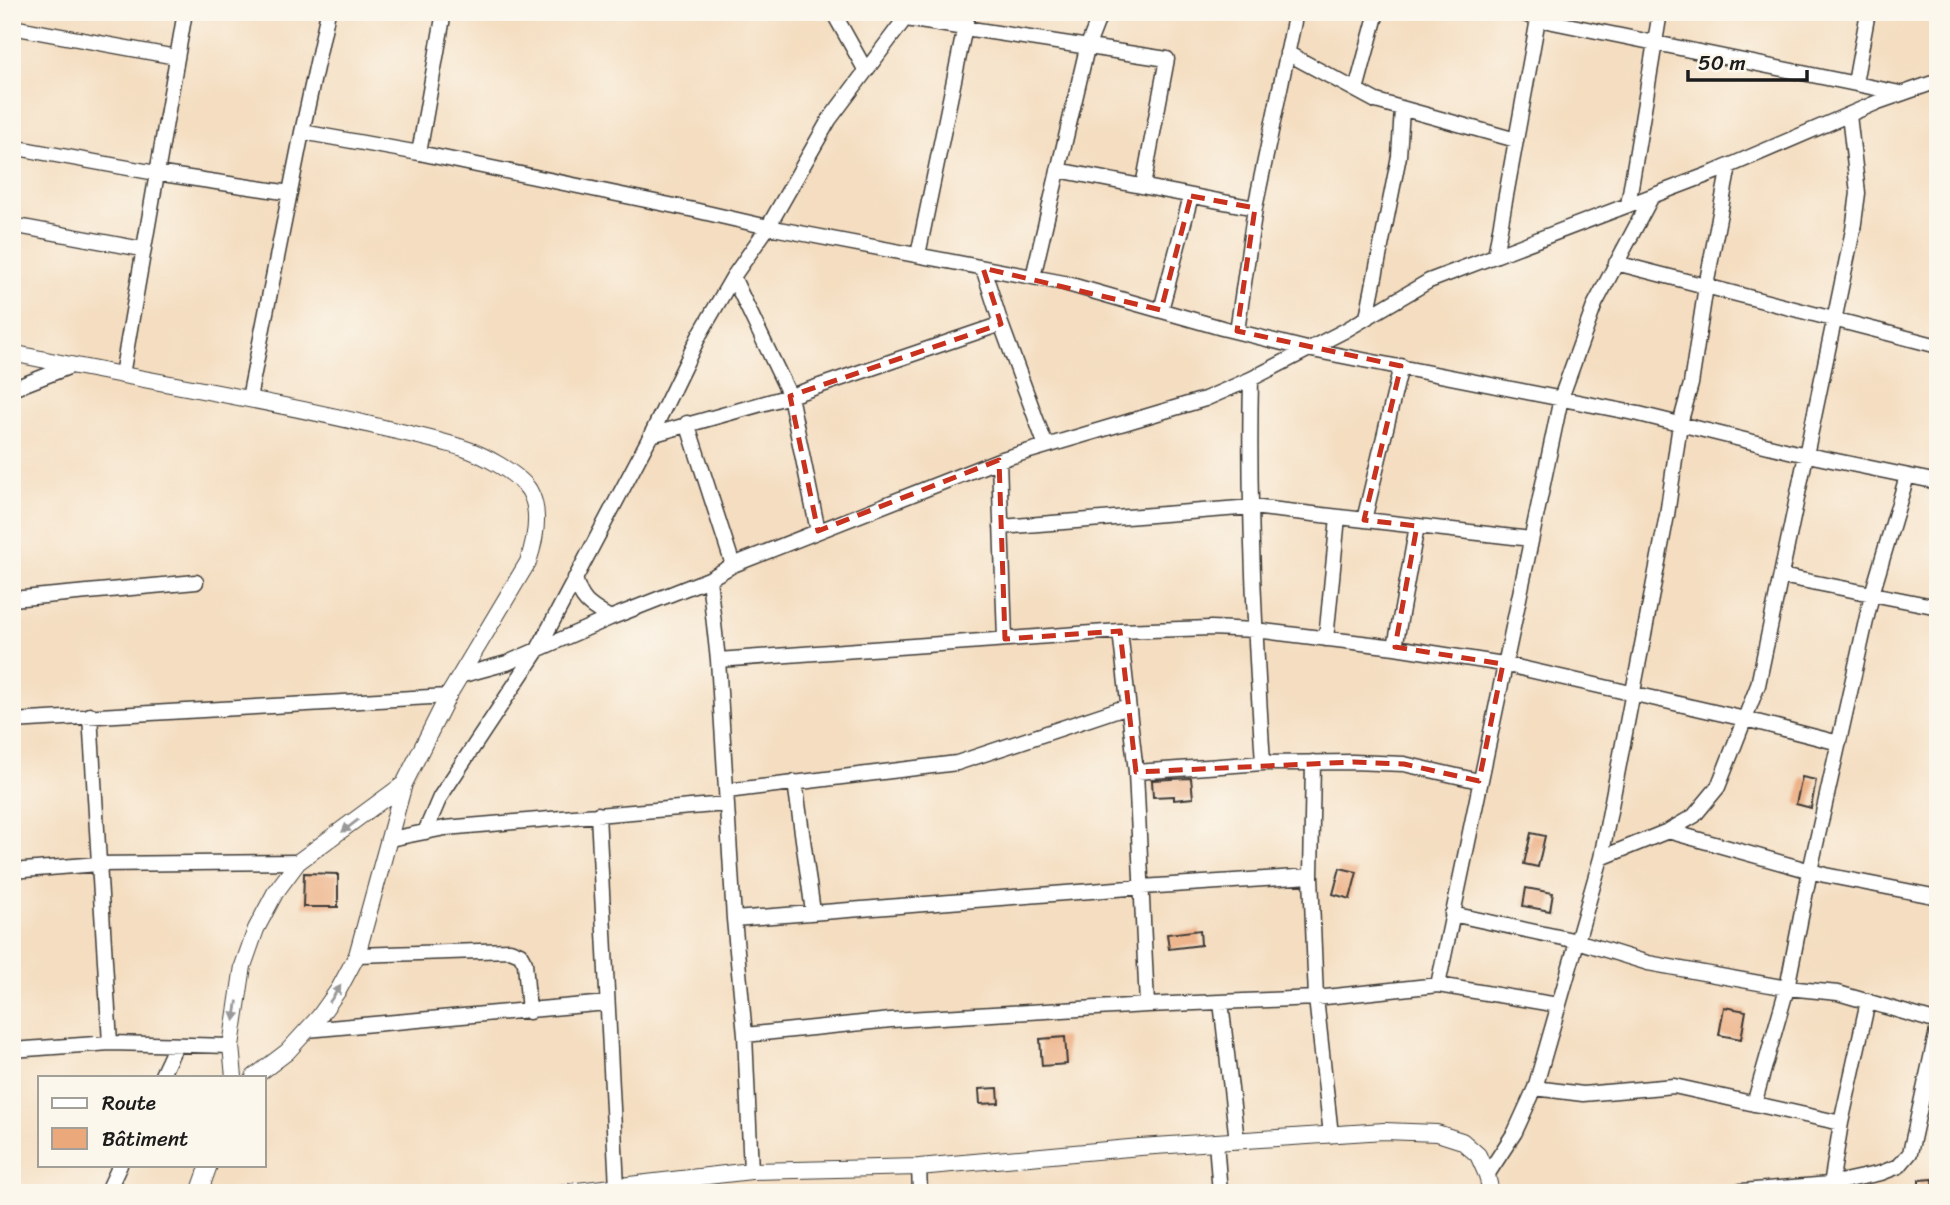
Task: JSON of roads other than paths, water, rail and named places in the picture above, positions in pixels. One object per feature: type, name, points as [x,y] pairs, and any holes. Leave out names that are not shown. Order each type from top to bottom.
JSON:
[{"type":"street","points":[[122,375],[185,12]]},
{"type":"street","points":[[250,398],[328,12]]},
{"type":"street","points":[[419,153],[444,12]]},
{"type":"street","points":[[833,12],[866,71]]},
{"type":"street","points":[[918,255],[968,12]]},
{"type":"street","points":[[1033,277],[1087,48],[1101,12]]},
{"type":"street","points":[[1237,331],[1255,208],[1296,12]]},
{"type":"street","points":[[1356,90],[1377,12]]},
{"type":"street","points":[[1518,12],[1538,19],[1903,93]]},
{"type":"street","points":[[1628,205],[1660,12]]},
{"type":"street","points":[[1856,83],[1868,12]]},
{"type":"street","points":[[425,832],[440,797],[537,651],[651,435],[700,334],[733,277],[768,227],[830,120],[908,16],[965,29],[1167,59],[1143,186]]},
{"type":"street","points":[[1495,256],[1538,19]]},
{"type":"street","points":[[12,27],[176,57]]},
{"type":"street","points":[[1287,53],[1376,101],[1516,140]]},
{"type":"street","points":[[463,675],[508,663],[610,618],[709,579],[733,565],[999,460],[1205,399],[1251,379],[1429,281],[1729,166],[1849,114],[1938,82]]},
{"type":"street","points":[[1367,317],[1397,168],[1402,109]]},
{"type":"street","points":[[1601,858],[1668,831],[1694,816],[1718,787],[1758,685],[1853,230],[1858,193],[1849,114]]},
{"type":"street","points":[[302,132],[419,153],[768,227],[1064,283],[1307,349],[1562,398],[1938,482]]},
{"type":"street","points":[[12,147],[156,173],[290,193]]},
{"type":"street","points":[[1487,1175],[1515,1132],[1535,1088],[1601,858],[1667,515],[1680,424],[1692,384],[1706,286],[1729,166]]},
{"type":"street","points":[[1058,170],[1255,208]]},
{"type":"street","points":[[1161,310],[1191,196]]},
{"type":"street","points":[[1437,985],[1503,664],[1562,398],[1595,304],[1652,196]]},
{"type":"street","points":[[12,225],[142,249]]},
{"type":"street","points":[[1616,263],[1938,346]]},
{"type":"street","points":[[983,268],[1046,446]]},
{"type":"street","points":[[733,277],[790,396],[818,531]]},
{"type":"street","points":[[651,435],[790,396],[1001,324]]},
{"type":"street","points":[[12,353],[302,408],[464,448],[501,466],[529,490],[536,511],[536,539],[528,562],[463,675],[448,696],[404,784],[357,955],[339,989],[307,1030],[287,1052],[255,1076]]},
{"type":"street","points":[[12,389],[71,366]]},
{"type":"street","points":[[1364,520],[1401,366]]},
{"type":"street","points":[[1251,379],[1255,630],[1263,763]]},
{"type":"street","points":[[688,423],[733,565]]},
{"type":"street","points":[[999,460],[1005,639]]},
{"type":"street","points":[[1754,1104],[1787,988],[1810,871],[1872,594],[1907,476]]},
{"type":"street","points":[[1001,527],[1252,507],[1531,539]]},
{"type":"street","points":[[1326,639],[1338,517]]},
{"type":"street","points":[[1395,647],[1417,526]]},
{"type":"street","points":[[1781,576],[1938,607]]},
{"type":"street","points":[[575,578],[578,592],[584,601],[610,618]]},
{"type":"street","points":[[709,579],[718,660],[734,919],[745,1035],[751,1171]]},
{"type":"street","points":[[12,599],[197,582]]},
{"type":"street","points":[[718,660],[1121,631],[1211,628],[1255,630],[1395,647],[1503,664],[1839,743]]},
{"type":"street","points":[[1121,631],[1136,772],[1147,1004]]},
{"type":"street","points":[[12,721],[448,696]]},
{"type":"street","points":[[390,839],[425,832],[598,814],[726,797],[795,782],[957,763],[1128,706]]},
{"type":"street","points":[[90,715],[110,1043]]},
{"type":"street","points":[[1136,772],[1312,762],[1404,765],[1479,781]]},
{"type":"street","points":[[1312,762],[1311,876],[1316,998],[1331,1135]]},
{"type":"street","points":[[795,782],[813,912]]},
{"type":"street","points":[[234,1076],[231,1046],[243,966],[256,929],[275,894],[298,862],[404,784]]},
{"type":"street","points":[[598,814],[617,1187]]},
{"type":"street","points":[[1668,831],[1810,871],[1938,897]]},
{"type":"street","points":[[12,871],[98,864],[298,862]]},
{"type":"street","points":[[734,919],[1311,876]]},
{"type":"street","points":[[1452,914],[1577,941],[1648,963],[1787,988],[1838,993],[1938,1023],[1910,1153],[1899,1166],[1830,1188],[1718,1193]]},
{"type":"street","points":[[357,955],[510,950],[520,954],[525,963],[529,1012]]},
{"type":"street","points":[[745,1035],[891,1020],[1147,1004],[1316,998],[1437,985],[1558,1005]]},
{"type":"street","points":[[1830,1188],[1840,1123],[1868,1001]]},
{"type":"street","points":[[1221,1002],[1237,1141]]},
{"type":"street","points":[[307,1030],[607,1003]]},
{"type":"street","points":[[12,1050],[110,1043],[231,1046]]},
{"type":"street","points":[[161,1076],[176,1045]]},
{"type":"street","points":[[1535,1088],[1583,1094],[1674,1086],[1840,1123]]},
{"type":"street","points":[[560,1193],[751,1171],[919,1167],[1384,1131],[1437,1133],[1462,1141],[1478,1155],[1491,1193]]},
{"type":"street","points":[[1216,1142],[1220,1193]]},
{"type":"street","points":[[107,1193],[120,1166]]},
{"type":"street","points":[[199,1193],[209,1166]]},
{"type":"street","points":[[919,1167],[920,1193]]}]
